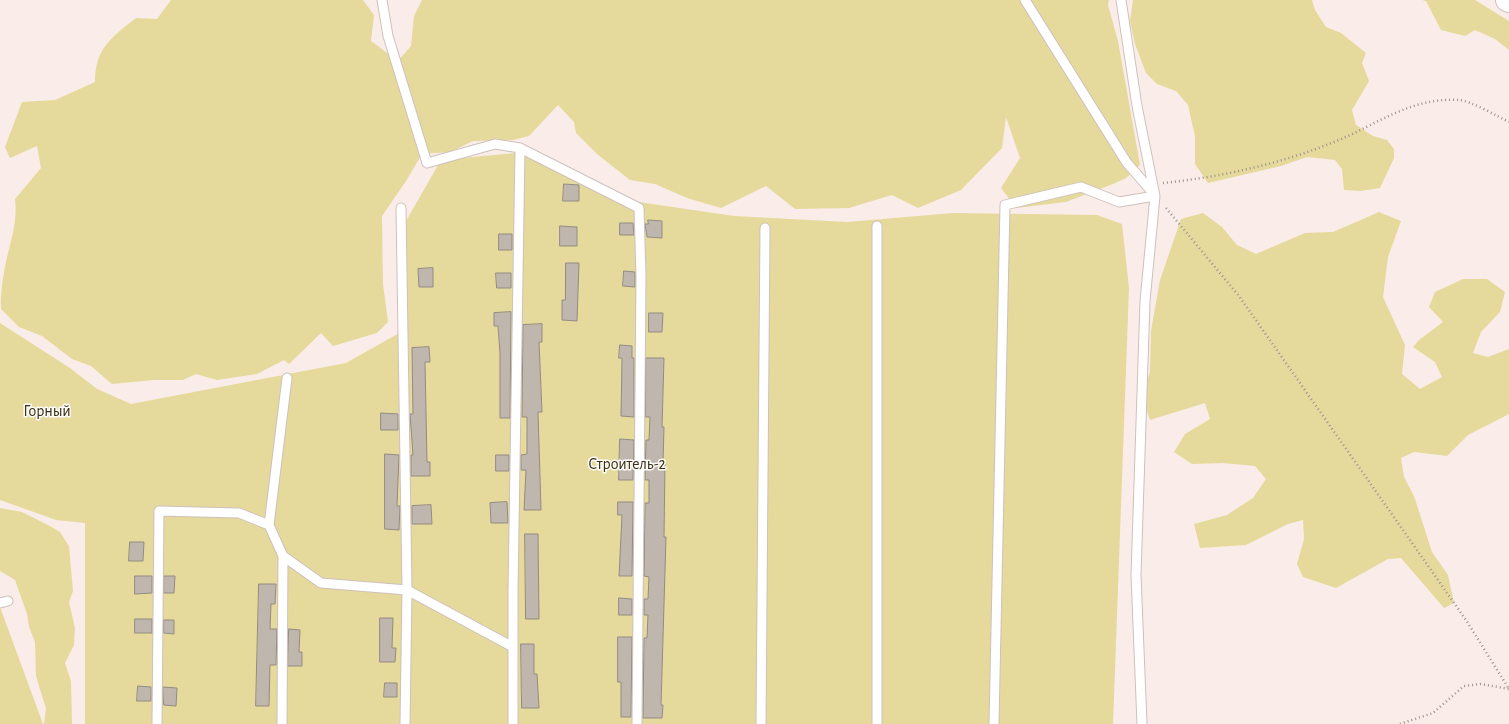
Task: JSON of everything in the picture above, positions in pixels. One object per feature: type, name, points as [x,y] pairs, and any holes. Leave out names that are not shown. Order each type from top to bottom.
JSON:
[{"type":"lane","points":[[1025,0],[1127,163],[1155,196]]},
{"type":"lane","points":[[1121,0],[1137,106],[1155,196],[1145,301],[1136,575],[1142,724]]},
{"type":"lane","points":[[383,1],[388,36],[427,163],[495,144],[520,148],[639,208],[641,277],[637,724]]},
{"type":"lane","points":[[513,724],[520,148]]},
{"type":"lane","points":[[994,724],[1005,205],[1081,187],[1119,202],[1155,196]]},
{"type":"lane","points":[[401,208],[407,590],[405,724]]},
{"type":"lane","points":[[877,226],[877,724]]},
{"type":"lane","points":[[760,724],[765,228]]},
{"type":"lane","points":[[282,724],[283,556],[269,525],[287,378]]},
{"type":"lane","points":[[157,724],[159,511],[239,513],[269,525]]},
{"type":"lane","points":[[283,556],[321,583],[407,590],[513,647]]},
{"type":"path","points":[[1153,184],[1194,180],[1272,163],[1335,142],[1390,114],[1417,104],[1461,99],[1509,122]]},
{"type":"path","points":[[1155,196],[1239,296],[1466,620],[1509,689]]},
{"type":"path","points":[[1400,724],[1433,713],[1464,686],[1481,684],[1509,689]]},
{"type":"green space","points":[[171,0],[363,0],[374,15],[371,41],[398,61],[411,46],[414,16],[422,0],[1109,0],[1108,5],[1118,41],[1140,165],[1126,178],[1066,202],[1016,208],[1001,188],[1020,158],[1006,117],[1002,148],[961,190],[918,208],[892,195],[849,208],[795,209],[766,186],[721,208],[687,198],[655,184],[630,180],[597,154],[576,133],[574,122],[558,105],[529,136],[513,140],[473,141],[450,152],[422,154],[382,216],[383,284],[388,322],[377,333],[333,346],[321,333],[289,364],[284,360],[257,374],[217,380],[196,374],[183,380],[154,380],[112,384],[91,366],[72,359],[42,336],[19,327],[1,309],[3,277],[15,222],[15,199],[41,168],[37,146],[10,158],[5,147],[22,102],[55,100],[95,82],[98,60],[106,44],[119,31],[136,18],[157,19]]},
{"type":"green space","points":[[1133,0],[1312,0],[1315,10],[1326,27],[1341,33],[1366,53],[1362,63],[1369,81],[1352,110],[1356,125],[1373,136],[1387,140],[1394,149],[1394,158],[1380,188],[1361,191],[1344,190],[1342,169],[1335,160],[1307,157],[1281,166],[1208,183],[1195,164],[1195,136],[1188,105],[1176,91],[1157,84],[1146,73],[1135,44],[1130,21]]},
{"type":"green space","points":[[1422,0],[1475,0],[1509,21],[1509,50],[1495,39],[1475,30],[1465,36],[1441,30],[1426,1]]},
{"type":"green space","name":"Строитель-2","points":[[537,151],[625,200],[734,216],[847,222],[953,213],[1097,215],[1122,224],[1129,288],[1113,724],[85,724],[85,523],[56,520],[0,500],[0,323],[70,368],[97,389],[131,404],[346,363],[401,332],[402,228],[441,160]]},
{"type":"green space","points":[[1379,212],[1401,221],[1388,257],[1383,297],[1405,345],[1402,374],[1420,389],[1442,377],[1435,362],[1413,347],[1419,340],[1443,322],[1429,307],[1435,292],[1463,279],[1487,279],[1505,292],[1500,312],[1481,332],[1473,353],[1488,357],[1509,349],[1509,414],[1468,435],[1447,456],[1414,452],[1401,458],[1404,477],[1414,496],[1432,552],[1448,575],[1454,603],[1444,608],[1401,558],[1388,559],[1336,588],[1303,577],[1297,564],[1304,539],[1303,520],[1288,524],[1246,545],[1200,548],[1194,524],[1227,515],[1253,498],[1266,479],[1255,466],[1223,463],[1192,464],[1174,452],[1185,434],[1210,419],[1205,403],[1150,420],[1142,398],[1150,372],[1151,331],[1160,280],[1181,219],[1203,213],[1222,227],[1237,245],[1256,254],[1305,233],[1333,232]]},
{"type":"green space","points":[[0,508],[22,512],[48,525],[60,532],[69,546],[73,591],[69,602],[75,628],[74,645],[65,663],[71,681],[72,724],[44,724],[46,709],[36,676],[35,642],[29,627],[27,614],[15,580],[0,571]]},
{"type":"green space","points":[[0,607],[43,724],[0,724]]},
{"type":"building","points":[[564,184],[579,185],[579,201],[563,201]]},
{"type":"building","points":[[648,220],[662,221],[662,238],[647,237],[645,224],[648,224]]},
{"type":"building","points":[[620,223],[633,223],[634,235],[620,235]]},
{"type":"building","points":[[560,226],[577,227],[577,246],[560,246]]},
{"type":"building","points":[[499,234],[512,234],[512,250],[499,250]]},
{"type":"building","points":[[566,263],[579,263],[577,321],[562,320],[562,300],[565,300]]},
{"type":"building","points":[[433,268],[433,287],[419,287],[418,269]]},
{"type":"building","points":[[624,271],[635,272],[635,287],[623,286]]},
{"type":"building","points":[[496,273],[511,273],[511,288],[497,288]]},
{"type":"building","points":[[511,312],[510,418],[500,418],[500,353],[498,326],[494,326],[494,313]]},
{"type":"building","points":[[649,313],[663,313],[662,332],[649,332]]},
{"type":"building","points":[[542,324],[542,342],[539,342],[542,412],[538,412],[541,510],[524,510],[526,470],[521,470],[521,455],[527,454],[527,417],[522,417],[523,325]]},
{"type":"building","points":[[620,345],[632,346],[632,358],[634,358],[634,417],[621,416],[622,358],[619,358]]},
{"type":"building","points":[[429,347],[430,362],[425,362],[427,462],[430,462],[430,476],[411,476],[411,455],[413,455],[410,414],[413,414],[412,348]]},
{"type":"building","points":[[646,358],[664,358],[662,427],[664,427],[663,462],[665,462],[664,537],[666,537],[661,705],[663,705],[662,718],[643,718],[644,638],[647,638],[648,615],[644,615],[644,599],[648,599],[649,577],[644,576],[645,503],[649,503],[649,480],[645,480],[646,440],[649,440],[650,417],[646,417]]},
{"type":"building","points":[[381,413],[398,414],[398,430],[381,430]]},
{"type":"building","points":[[620,439],[634,440],[633,480],[619,480]]},
{"type":"building","points":[[385,454],[399,455],[397,506],[400,506],[399,530],[385,529]]},
{"type":"building","points":[[496,455],[509,455],[509,471],[496,471]]},
{"type":"building","points":[[507,502],[508,523],[491,523],[490,503]]},
{"type":"building","points":[[618,502],[633,502],[632,576],[619,576],[622,515],[618,515]]},
{"type":"building","points":[[431,505],[432,524],[412,524],[412,506]]},
{"type":"building","points":[[525,534],[538,534],[539,619],[526,619]]},
{"type":"building","points":[[130,542],[144,542],[143,561],[129,561]]},
{"type":"building","points":[[135,576],[152,576],[152,593],[135,594]]},
{"type":"building","points":[[164,576],[175,576],[174,593],[164,593]]},
{"type":"building","points":[[259,584],[276,584],[275,604],[271,604],[270,629],[277,629],[276,665],[270,665],[269,706],[256,706]]},
{"type":"building","points":[[619,598],[632,599],[632,615],[619,615]]},
{"type":"building","points":[[380,618],[393,618],[392,648],[396,648],[395,662],[380,662]]},
{"type":"building","points":[[135,619],[152,619],[152,633],[135,633]]},
{"type":"building","points":[[164,620],[174,620],[174,634],[164,633]]},
{"type":"building","points":[[289,629],[300,630],[299,652],[302,652],[302,666],[288,666]]},
{"type":"building","points":[[618,637],[632,637],[631,717],[621,717],[621,682],[618,682]]},
{"type":"building","points":[[521,644],[534,644],[534,674],[537,674],[539,708],[522,708]]},
{"type":"building","points":[[385,683],[397,683],[397,697],[384,697]]},
{"type":"building","points":[[138,686],[151,687],[151,701],[137,701]]},
{"type":"building","points":[[163,687],[177,688],[176,706],[164,705]]},
{"type":"park label","name":"Горный","points":[[47,411]]}]
